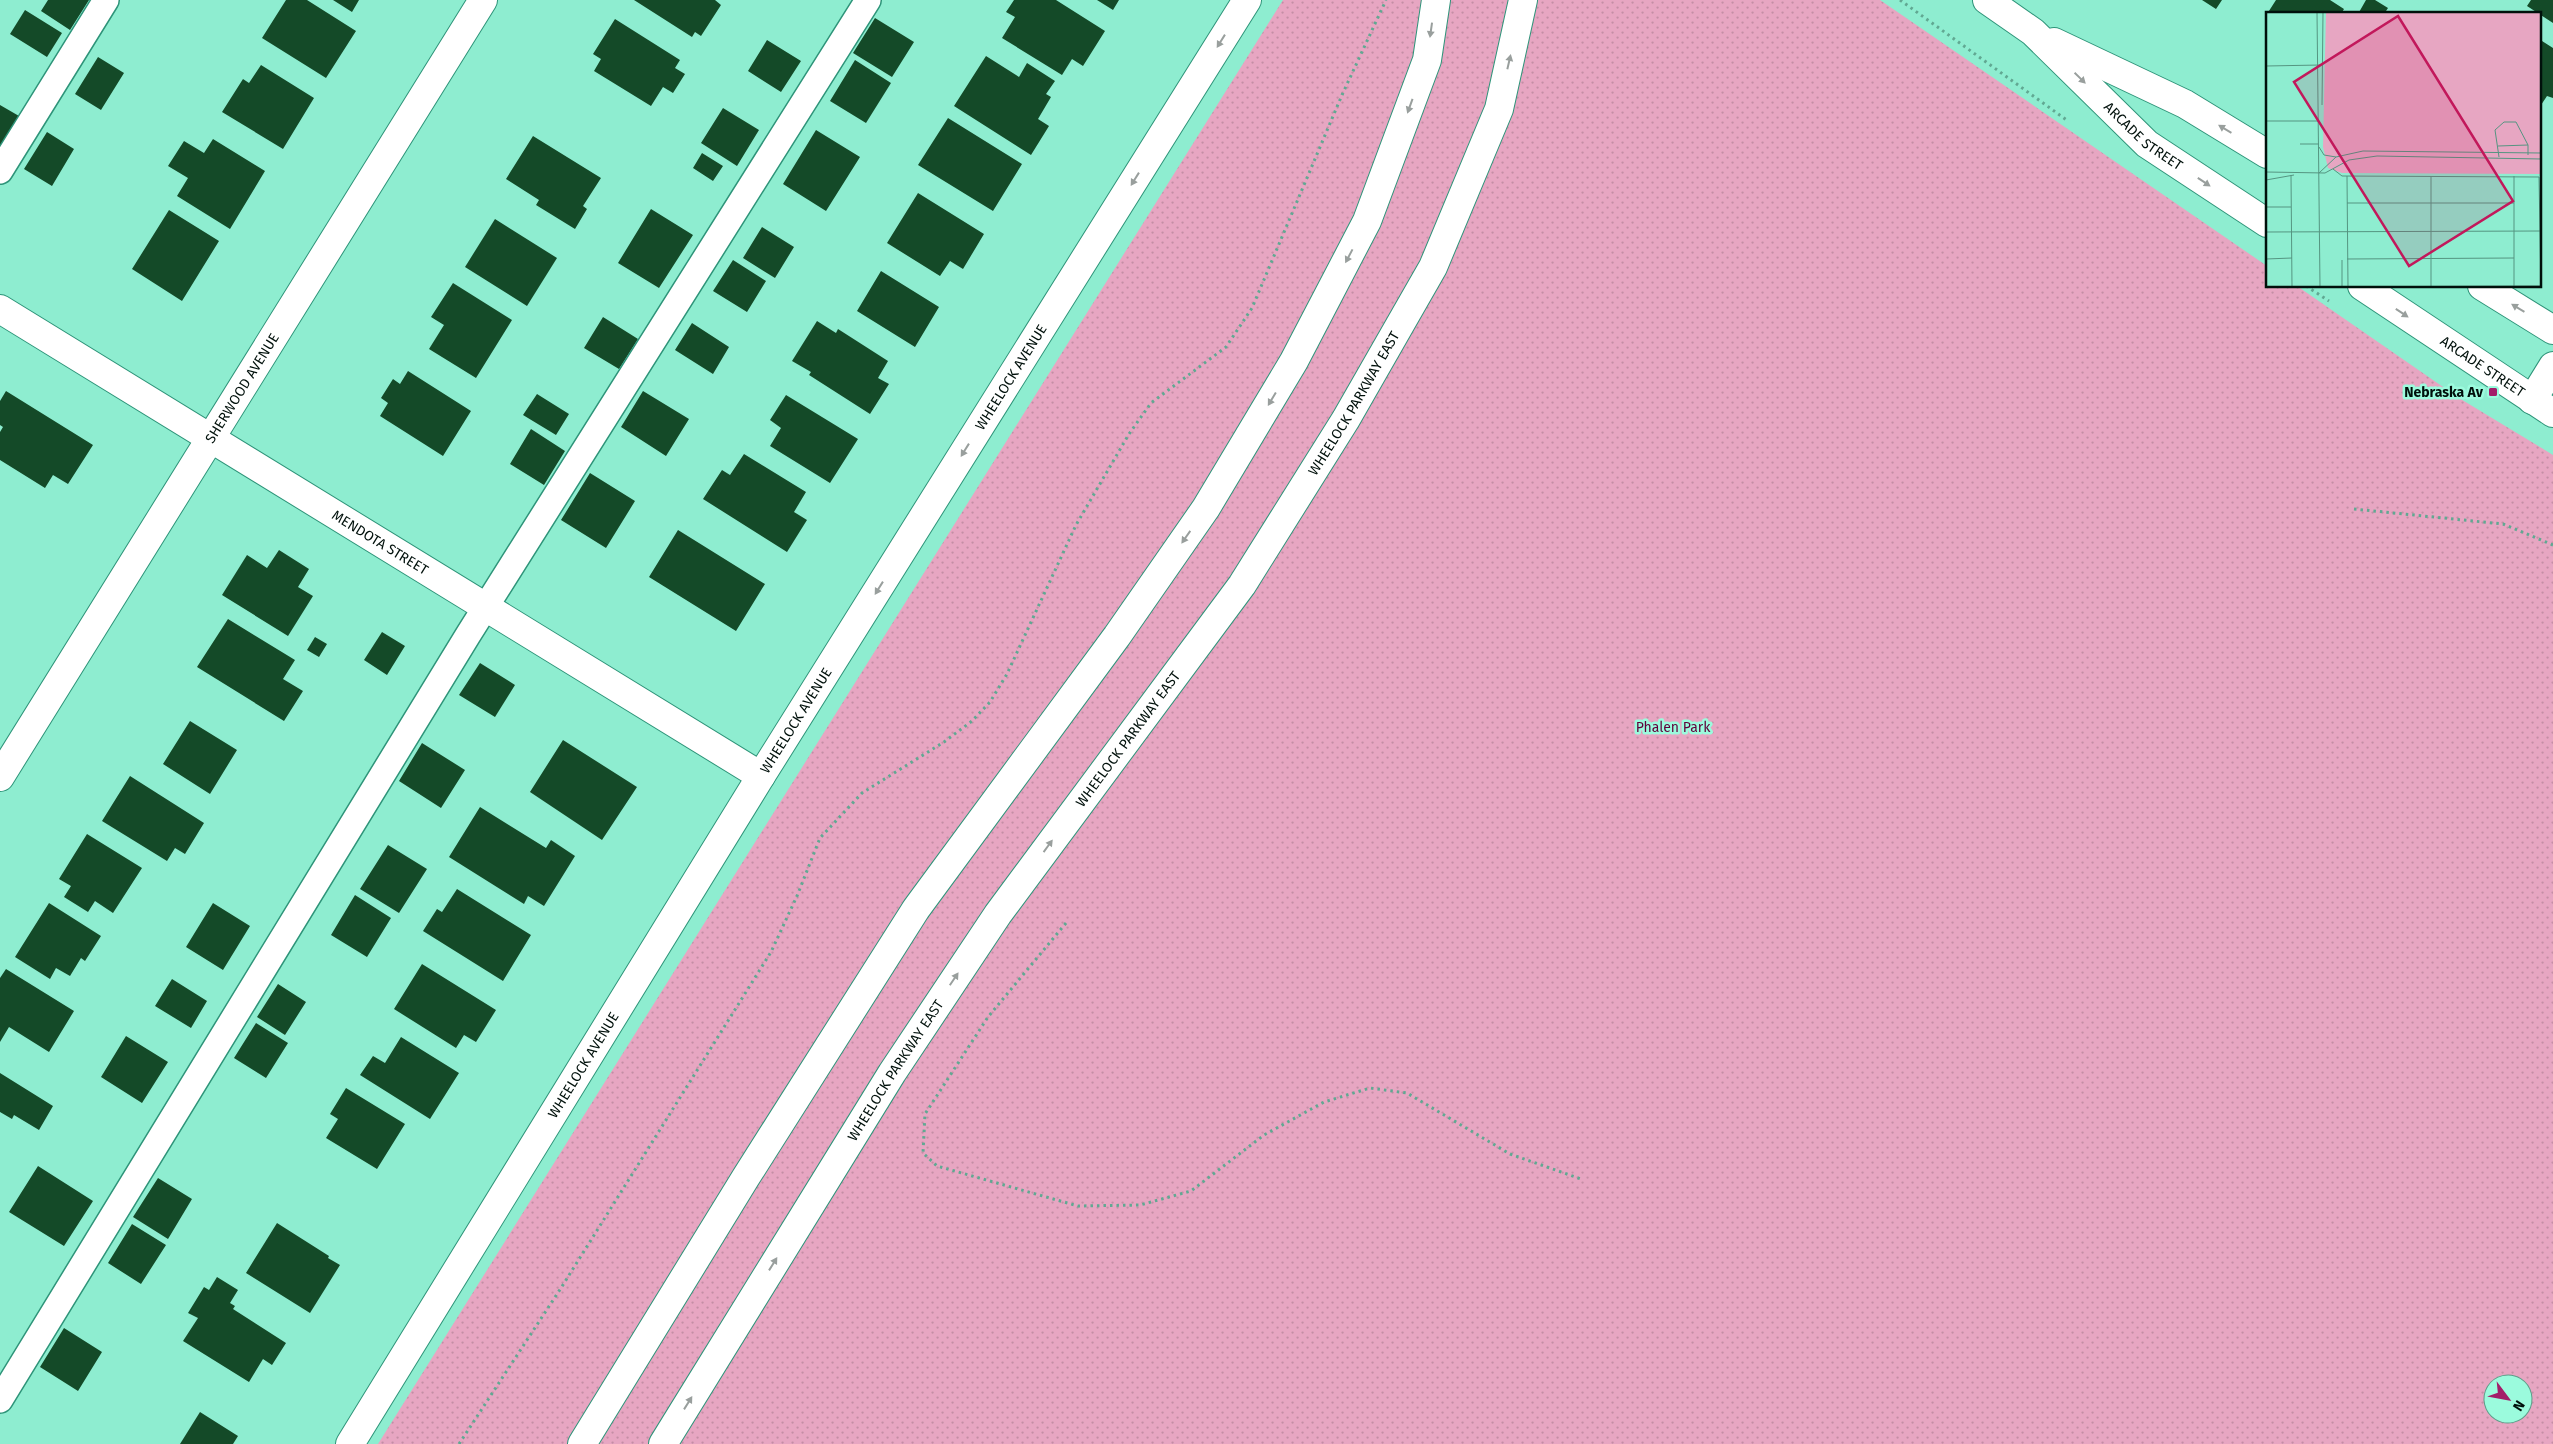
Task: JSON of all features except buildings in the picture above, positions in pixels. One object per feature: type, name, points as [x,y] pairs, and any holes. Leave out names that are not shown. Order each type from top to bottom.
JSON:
[{"type":"street","name":"SHERWOOD AVENUE","points":[[0,776],[484,0]]},
{"type":"street","name":"WHEELOCK AVENUE","points":[[350,1444],[760,776],[1247,0]]},
{"type":"street","points":[[582,1444],[746,1177],[916,909],[1117,636],[1201,516],[1294,361],[1367,221],[1427,60],[1436,0]]},
{"type":"street","name":"WHEELOCK PARKWAY EAST","points":[[663,1444],[892,1072],[998,914],[1242,585],[1346,419],[1433,267],[1499,109],[1523,0]]},
{"type":"street","name":"ARCADE STREET","points":[[1999,3],[2033,32],[2147,144],[2266,222]]},
{"type":"street","name":"ARCADE STREET","points":[[2033,32],[2185,104],[2266,153]]},
{"type":"street","name":"ARCADE STREET","points":[[2365,288],[2542,406]]},
{"type":"street","points":[[2485,288],[2553,330]]},
{"type":"street","name":"MENDOTA STREET","points":[[0,309],[212,437],[760,776]]},
{"type":"street","points":[[2542,406],[2553,366]]},
{"type":"lane","points":[[0,171],[106,0]]},
{"type":"lane","points":[[0,1400],[486,606],[868,0]]},
{"type":"path","points":[[459,1444],[561,1288],[771,952],[797,896],[820,838],[862,793],[944,742],[972,720],[990,702],[1007,674],[1076,525],[1129,434],[1151,403],[1226,347],[1252,308],[1342,95],[1386,0]]},
{"type":"path","points":[[2354,509],[2503,524],[2553,545]]},
{"type":"path","points":[[1066,923],[988,1017],[925,1114],[923,1153],[937,1166],[1078,1206],[1140,1205],[1191,1191],[1264,1135],[1324,1102],[1370,1088],[1407,1093],[1510,1154],[1581,1179]]},
{"type":"green space","name":"Phalen Park","points":[[1283,0],[1880,0],[2266,265],[2266,288],[2300,288],[2459,398],[2553,455],[2553,1444],[378,1444]]},
{"type":"place","name":"Nebraska Av","points":[[2493,392]]}]
